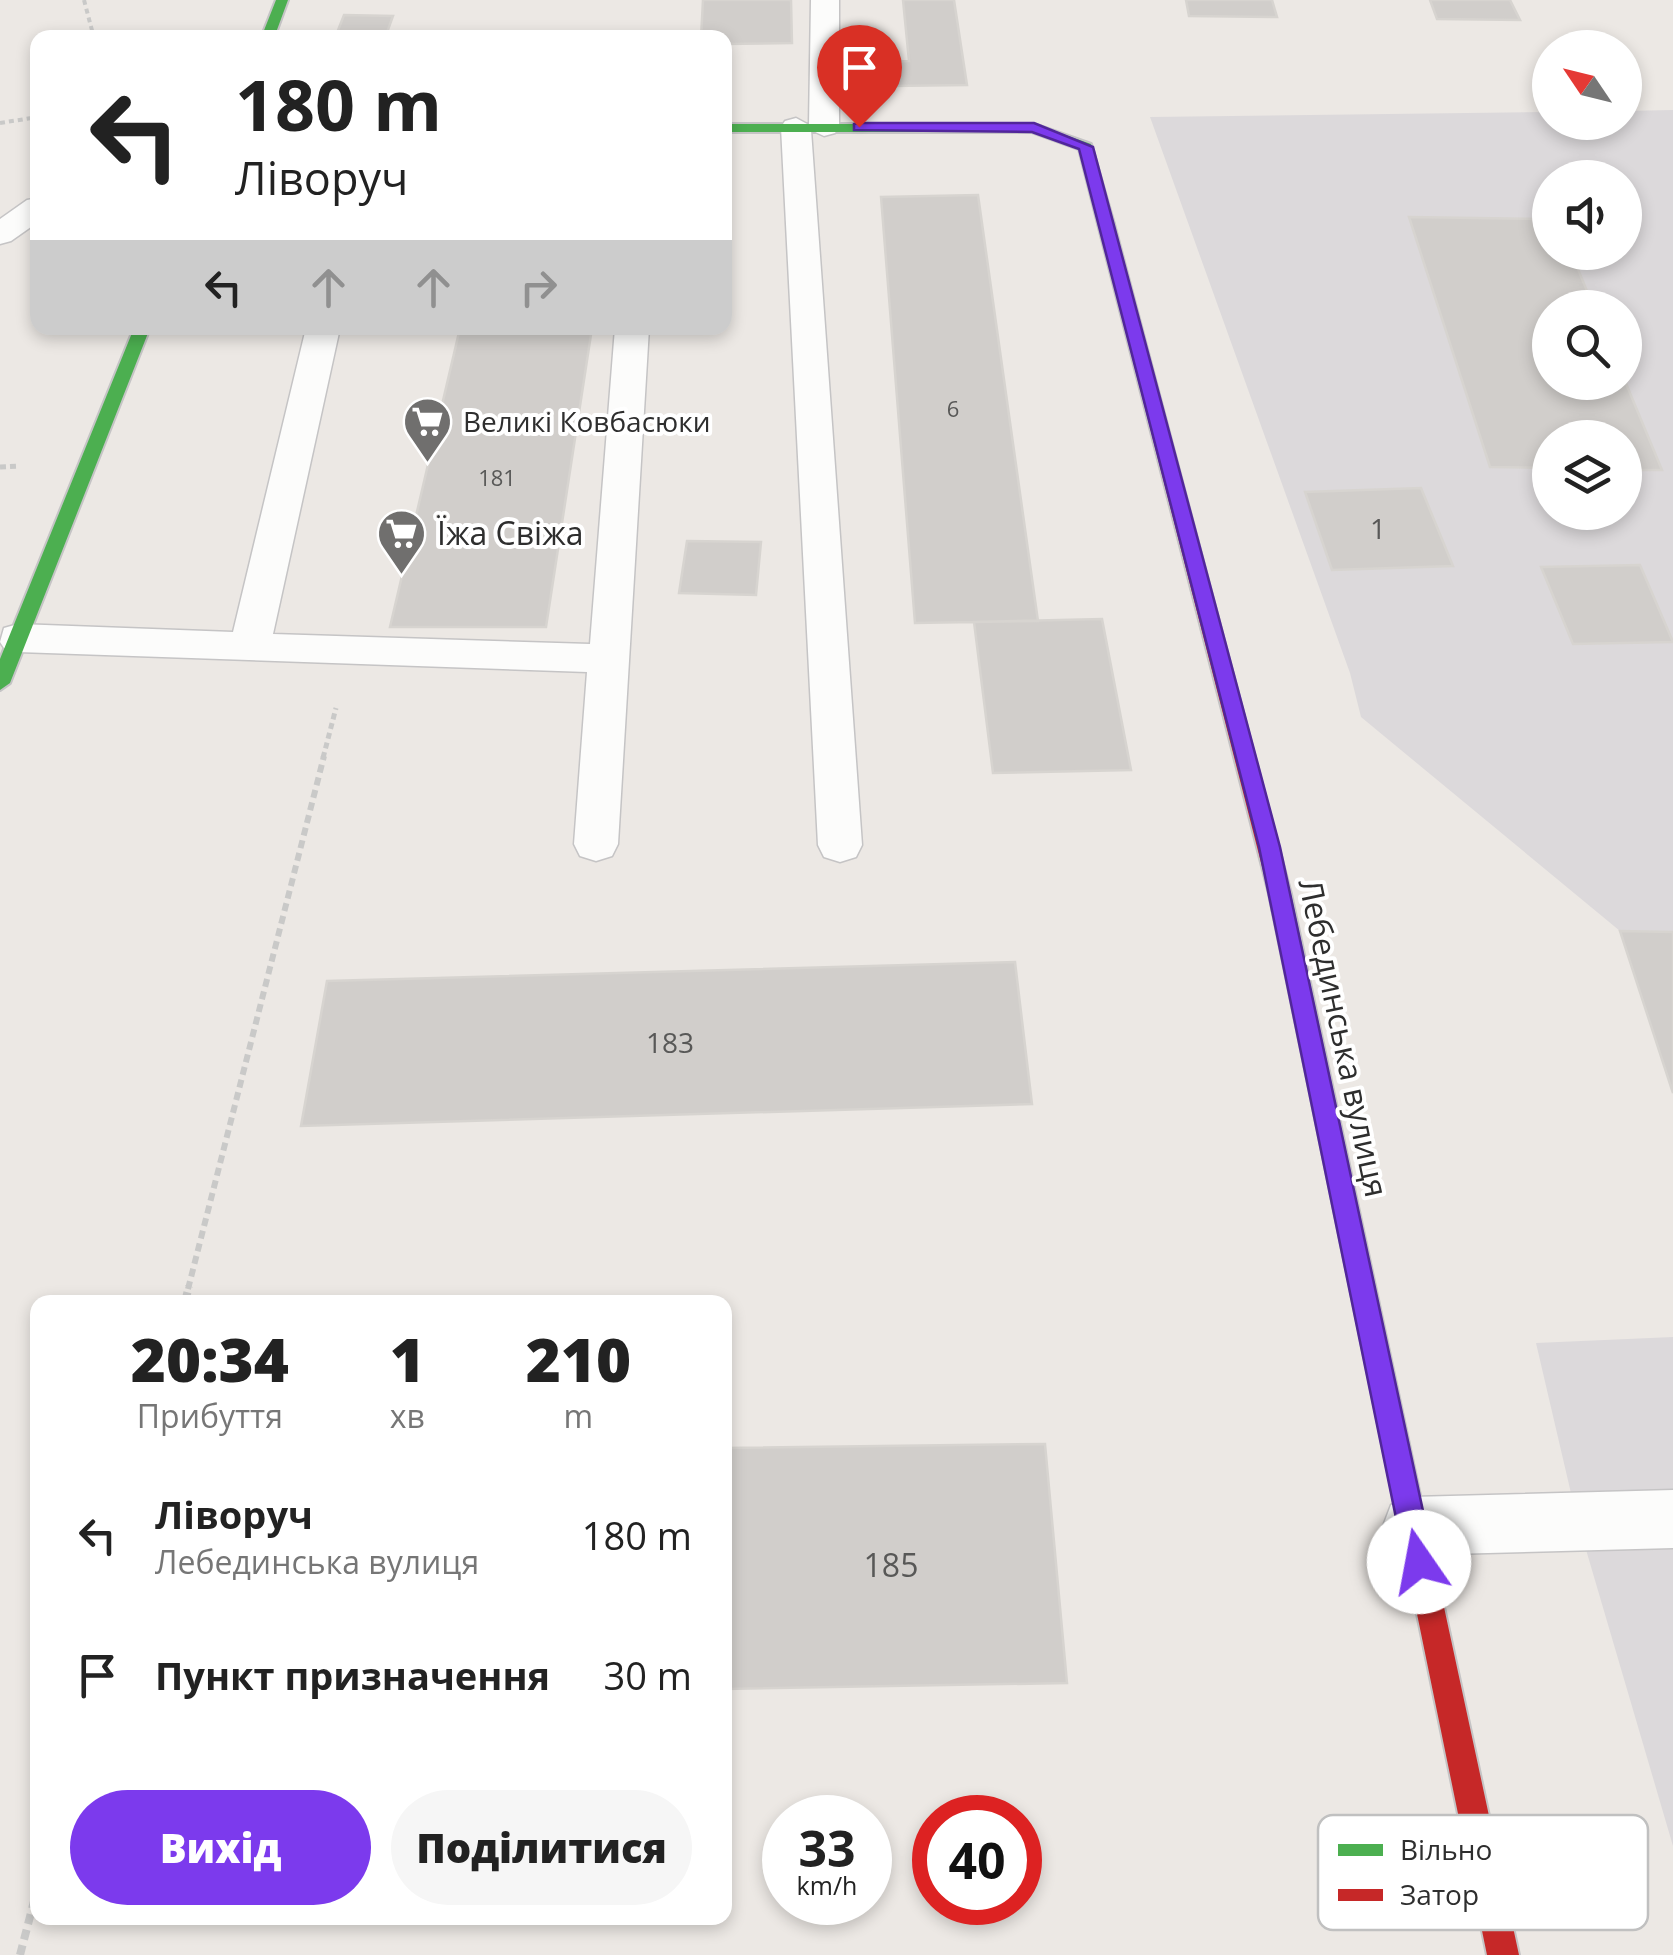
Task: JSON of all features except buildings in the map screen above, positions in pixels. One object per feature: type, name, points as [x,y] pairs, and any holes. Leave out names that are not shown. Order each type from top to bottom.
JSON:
[{"type":"street","points":[[269,30],[282,0]]},
{"type":"street","name":"Лебединська вулиця","points":[[732,128],[1034,128],[1086,147],[1270,847],[1473,1815]]},
{"type":"street","points":[[0,682],[139,335]]},
{"type":"street","name":"Лебединська вулиця","points":[[1497,1930],[1502,1955]]},
{"type":"lane","points":[[824,0],[810,127],[840,845]]},
{"type":"lane","points":[[0,234],[30,213]]},
{"type":"lane","points":[[250,647],[321,335]]},
{"type":"lane","points":[[596,844],[632,335]]},
{"type":"lane","points":[[18,638],[610,660]]},
{"type":"lane","points":[[1412,1526],[1673,1518]]},
{"type":"path","points":[[84,0],[92,30]]},
{"type":"path","points":[[0,123],[30,118]]},
{"type":"path","points":[[188,1295],[351,650]]},
{"type":"path","points":[[20,1955],[30,1917]]},
{"type":"shaded area","points":[[1673,110],[1673,1093],[1620,931],[1361,717],[1350,673],[1150,117],[1532,112],[1532,140],[1642,140],[1642,111]]},
{"type":"shaded area","points":[[1673,1337],[1673,1846],[1577,1519],[1536,1343]]},
{"type":"traffic: fast","points":[[270,30],[282,0]]},
{"type":"traffic: fast","points":[[732,128],[1034,128],[1086,147],[1106,224]]},
{"type":"traffic: fast","points":[[0,683],[139,335]]},
{"type":"traffic: fast","points":[[1280,894],[1422,1570]]},
{"type":"traffic: jam","points":[[1106,224],[1280,894]]},
{"type":"traffic: jam","points":[[1422,1570],[1474,1815]]},
{"type":"traffic: jam","points":[[1498,1930],[1503,1955]]},
{"type":"place","name":"Великі Ковбасюки","points":[[428,464]]},
{"type":"place","name":"Їжа Свіжа","points":[[402,576]]},
{"type":"route","points":[[859,127],[1034,128],[1086,147],[1270,847],[1419,1562]]}]
